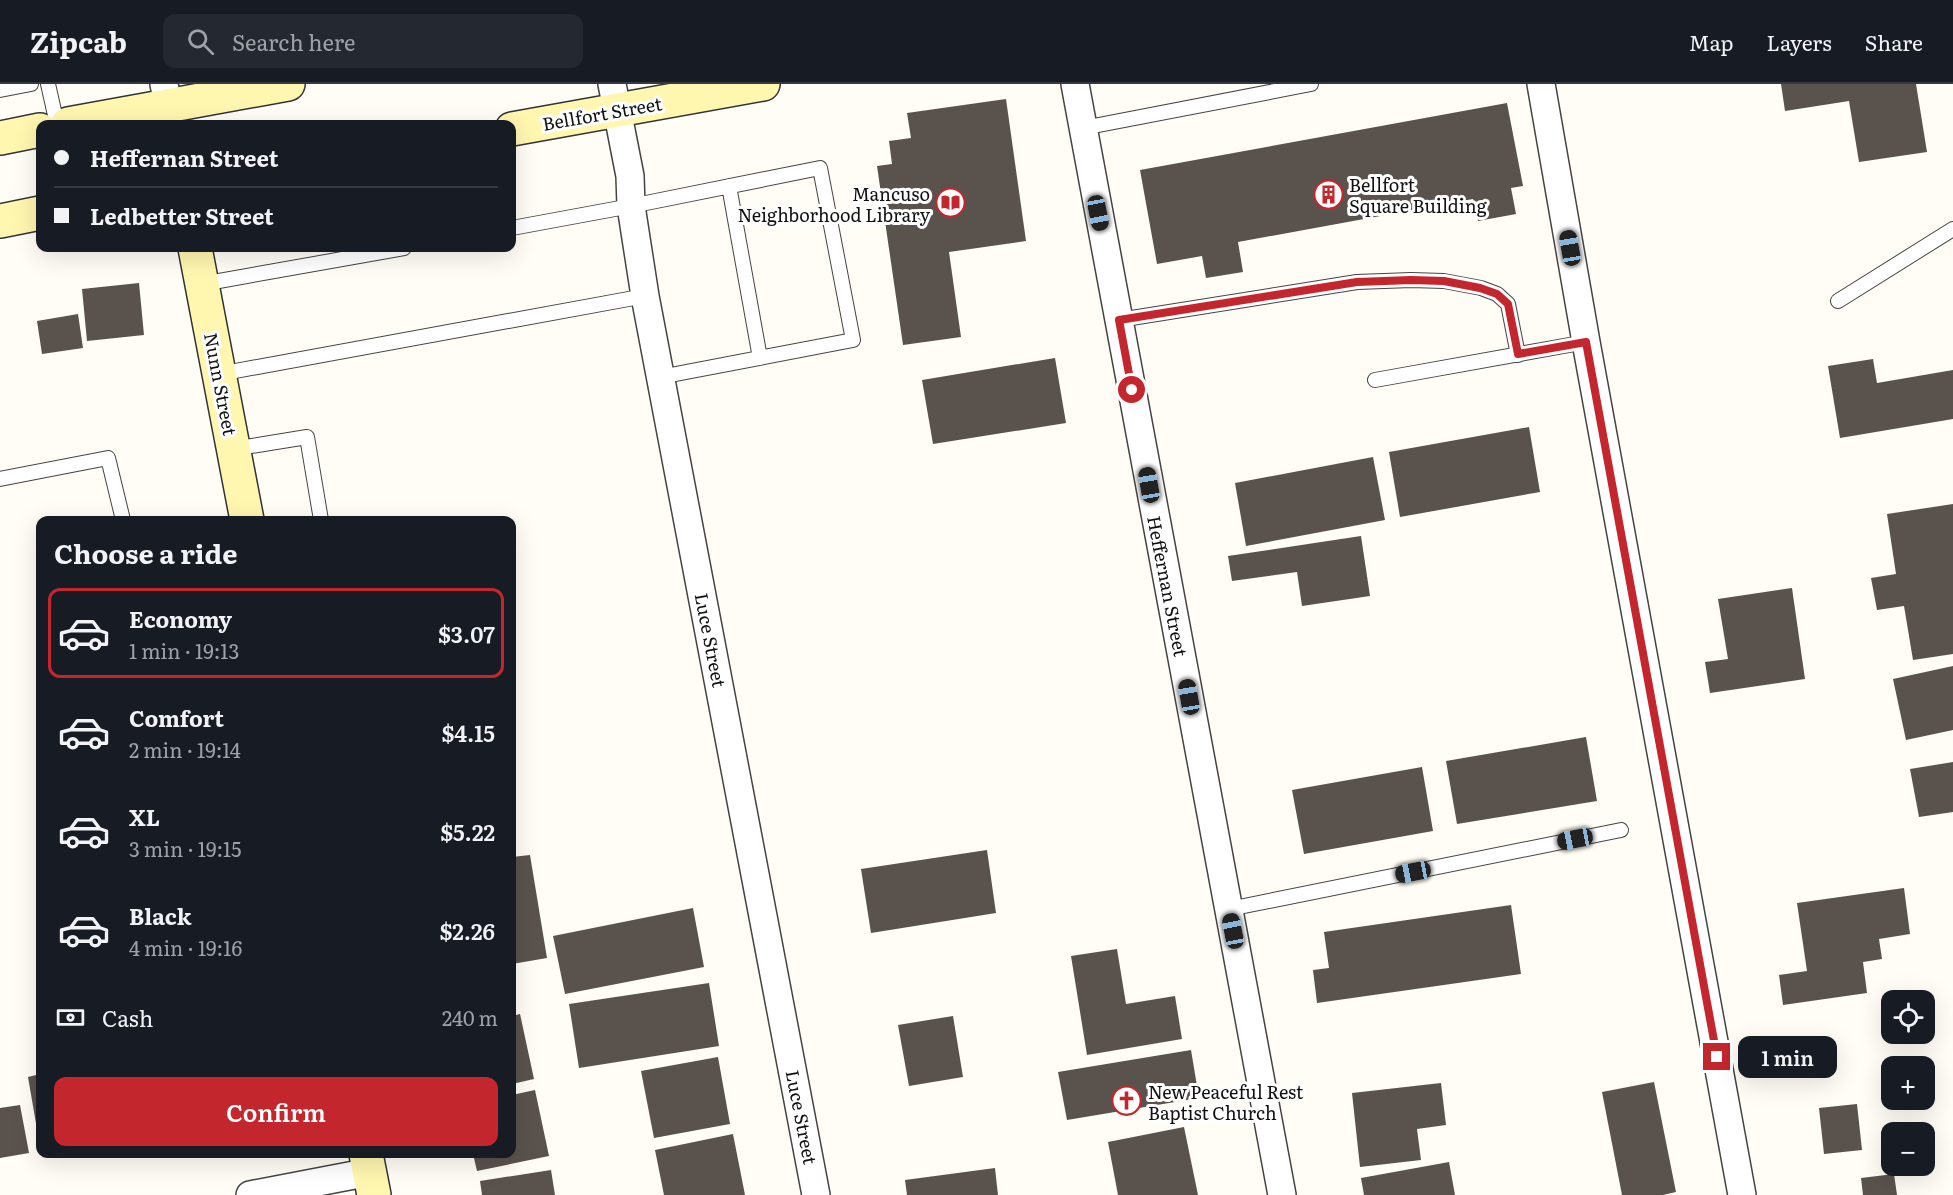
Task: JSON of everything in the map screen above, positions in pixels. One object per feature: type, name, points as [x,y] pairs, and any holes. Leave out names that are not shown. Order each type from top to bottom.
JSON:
[{"type":"main road","points":[[89,120],[288,84]]},
{"type":"main road","name":"Bellfort Street","points":[[516,128],[614,97],[763,84]]},
{"type":"main road","points":[[0,138],[36,131]]},
{"type":"main road","points":[[0,221],[36,214]]},
{"type":"main road","name":"Nunn Street","points":[[196,252],[246,516]]},
{"type":"street","name":"Heffernan Street","points":[[1075,84],[1282,1195]]},
{"type":"street","points":[[1541,84],[1742,1195]]},
{"type":"street","name":"Luce Street","points":[[614,97],[630,176],[631,206],[645,296],[816,1195]]},
{"type":"street","points":[[250,1195],[370,1174]]},
{"type":"lane","points":[[0,90],[31,84]]},
{"type":"lane","points":[[48,84],[56,120]]},
{"type":"lane","points":[[1083,128],[1311,84]]},
{"type":"lane","points":[[516,227],[820,168],[853,340],[660,377]]},
{"type":"lane","points":[[729,186],[760,358]]},
{"type":"lane","points":[[1838,302],[1953,229]]},
{"type":"lane","points":[[202,284],[382,252]]},
{"type":"lane","points":[[1119,320],[1357,282],[1444,281],[1497,294],[1508,304],[1518,354]]},
{"type":"lane","points":[[219,374],[645,296]]},
{"type":"lane","points":[[1375,380],[1586,342]]},
{"type":"lane","points":[[233,449],[307,437],[320,516]]},
{"type":"lane","points":[[0,478],[108,458],[122,516]]},
{"type":"lane","points":[[1228,909],[1621,830]]},
{"type":"building","points":[[1781,84],[1916,84],[1927,152],[1859,162],[1849,101],[1785,111]]},
{"type":"building","name":"Mancuso Neighborhood Library","points":[[1006,99],[1026,241],[949,252],[961,337],[903,345],[877,166],[892,164],[889,141],[911,138],[907,113]]},
{"type":"building","name":"Bellfort Square Building","points":[[1507,103],[1523,186],[1511,188],[1516,214],[1478,221],[1473,199],[1238,242],[1243,272],[1206,278],[1202,256],[1157,264],[1140,170]]},
{"type":"building","points":[[139,283],[144,335],[87,341],[82,289]]},
{"type":"building","points":[[78,314],[83,348],[42,354],[37,321]]},
{"type":"building","points":[[1055,358],[1066,423],[933,444],[922,380]]},
{"type":"building","points":[[1873,359],[1877,383],[1953,370],[1953,419],[1840,438],[1828,366]]},
{"type":"building","points":[[1529,427],[1540,492],[1400,517],[1389,452]]},
{"type":"building","points":[[1373,457],[1385,520],[1246,546],[1235,483]]},
{"type":"building","points":[[1953,504],[1953,654],[1913,660],[1904,606],[1877,610],[1871,578],[1896,574],[1887,514]]},
{"type":"building","points":[[1361,536],[1370,596],[1302,606],[1297,572],[1232,581],[1228,556]]},
{"type":"building","points":[[1792,588],[1805,679],[1710,693],[1705,662],[1728,659],[1718,599]]},
{"type":"building","points":[[1953,666],[1953,730],[1906,740],[1893,679]]},
{"type":"building","points":[[1586,737],[1597,801],[1457,824],[1446,761]]},
{"type":"building","points":[[1953,762],[1953,812],[1919,817],[1910,769]]},
{"type":"building","points":[[1422,767],[1433,831],[1304,854],[1292,790]]},
{"type":"building","points":[[987,850],[996,913],[871,933],[861,869]]},
{"type":"building","points":[[530,855],[547,958],[516,963],[516,857]]},
{"type":"building","points":[[1904,888],[1910,934],[1879,939],[1882,959],[1863,962],[1867,993],[1783,1005],[1779,975],[1807,971],[1797,903]]},
{"type":"building","points":[[1511,905],[1521,974],[1317,1003],[1313,970],[1329,968],[1324,932]]},
{"type":"building","points":[[693,908],[704,967],[565,994],[553,936]]},
{"type":"building","points":[[1117,949],[1126,1004],[1175,996],[1182,1039],[1087,1055],[1071,956]]},
{"type":"building","points":[[709,983],[719,1046],[579,1068],[569,1004]]},
{"type":"building","points":[[520,1014],[534,1079],[516,1083],[516,1015]]},
{"type":"building","points":[[953,1016],[963,1077],[909,1086],[898,1025]]},
{"type":"building","points":[[1191,1050],[1199,1098],[1067,1120],[1058,1072]]},
{"type":"building","points":[[718,1057],[730,1124],[654,1138],[641,1071]]},
{"type":"building","points":[[36,1075],[36,1124],[28,1077]]},
{"type":"building","points":[[1654,1082],[1676,1192],[1663,1195],[1622,1195],[1602,1092]]},
{"type":"building","points":[[1441,1083],[1446,1125],[1417,1129],[1421,1160],[1360,1167],[1352,1093]]},
{"type":"building","points":[[535,1090],[549,1156],[477,1171],[474,1158],[516,1158],[516,1094]]},
{"type":"building","points":[[1857,1104],[1862,1150],[1824,1154],[1819,1108]]},
{"type":"building","points":[[20,1105],[29,1153],[0,1158],[0,1108]]},
{"type":"building","points":[[1184,1127],[1198,1195],[1118,1195],[1108,1142]]},
{"type":"building","points":[[733,1134],[745,1195],[664,1195],[655,1150]]},
{"type":"building","points":[[1449,1162],[1455,1195],[1364,1195],[1361,1178]]},
{"type":"building","points":[[995,1168],[998,1195],[907,1195],[905,1180]]},
{"type":"building","points":[[551,1170],[555,1195],[482,1195],[480,1181]]},
{"type":"building","points":[[1894,1176],[1897,1195],[1863,1195],[1861,1178]]},
{"type":"place","name":"Bellfort Square Building","points":[[1328,194]]},
{"type":"place","name":"Mancuso Neighborhood Library","points":[[951,203]]},
{"type":"place","name":"New Peaceful Rest Baptist Church","points":[[1127,1101]]},
{"type":"route","points":[[1132,390],[1119,320],[1357,282],[1444,281],[1497,294],[1508,304],[1518,354],[1586,342],[1717,1057]]}]
